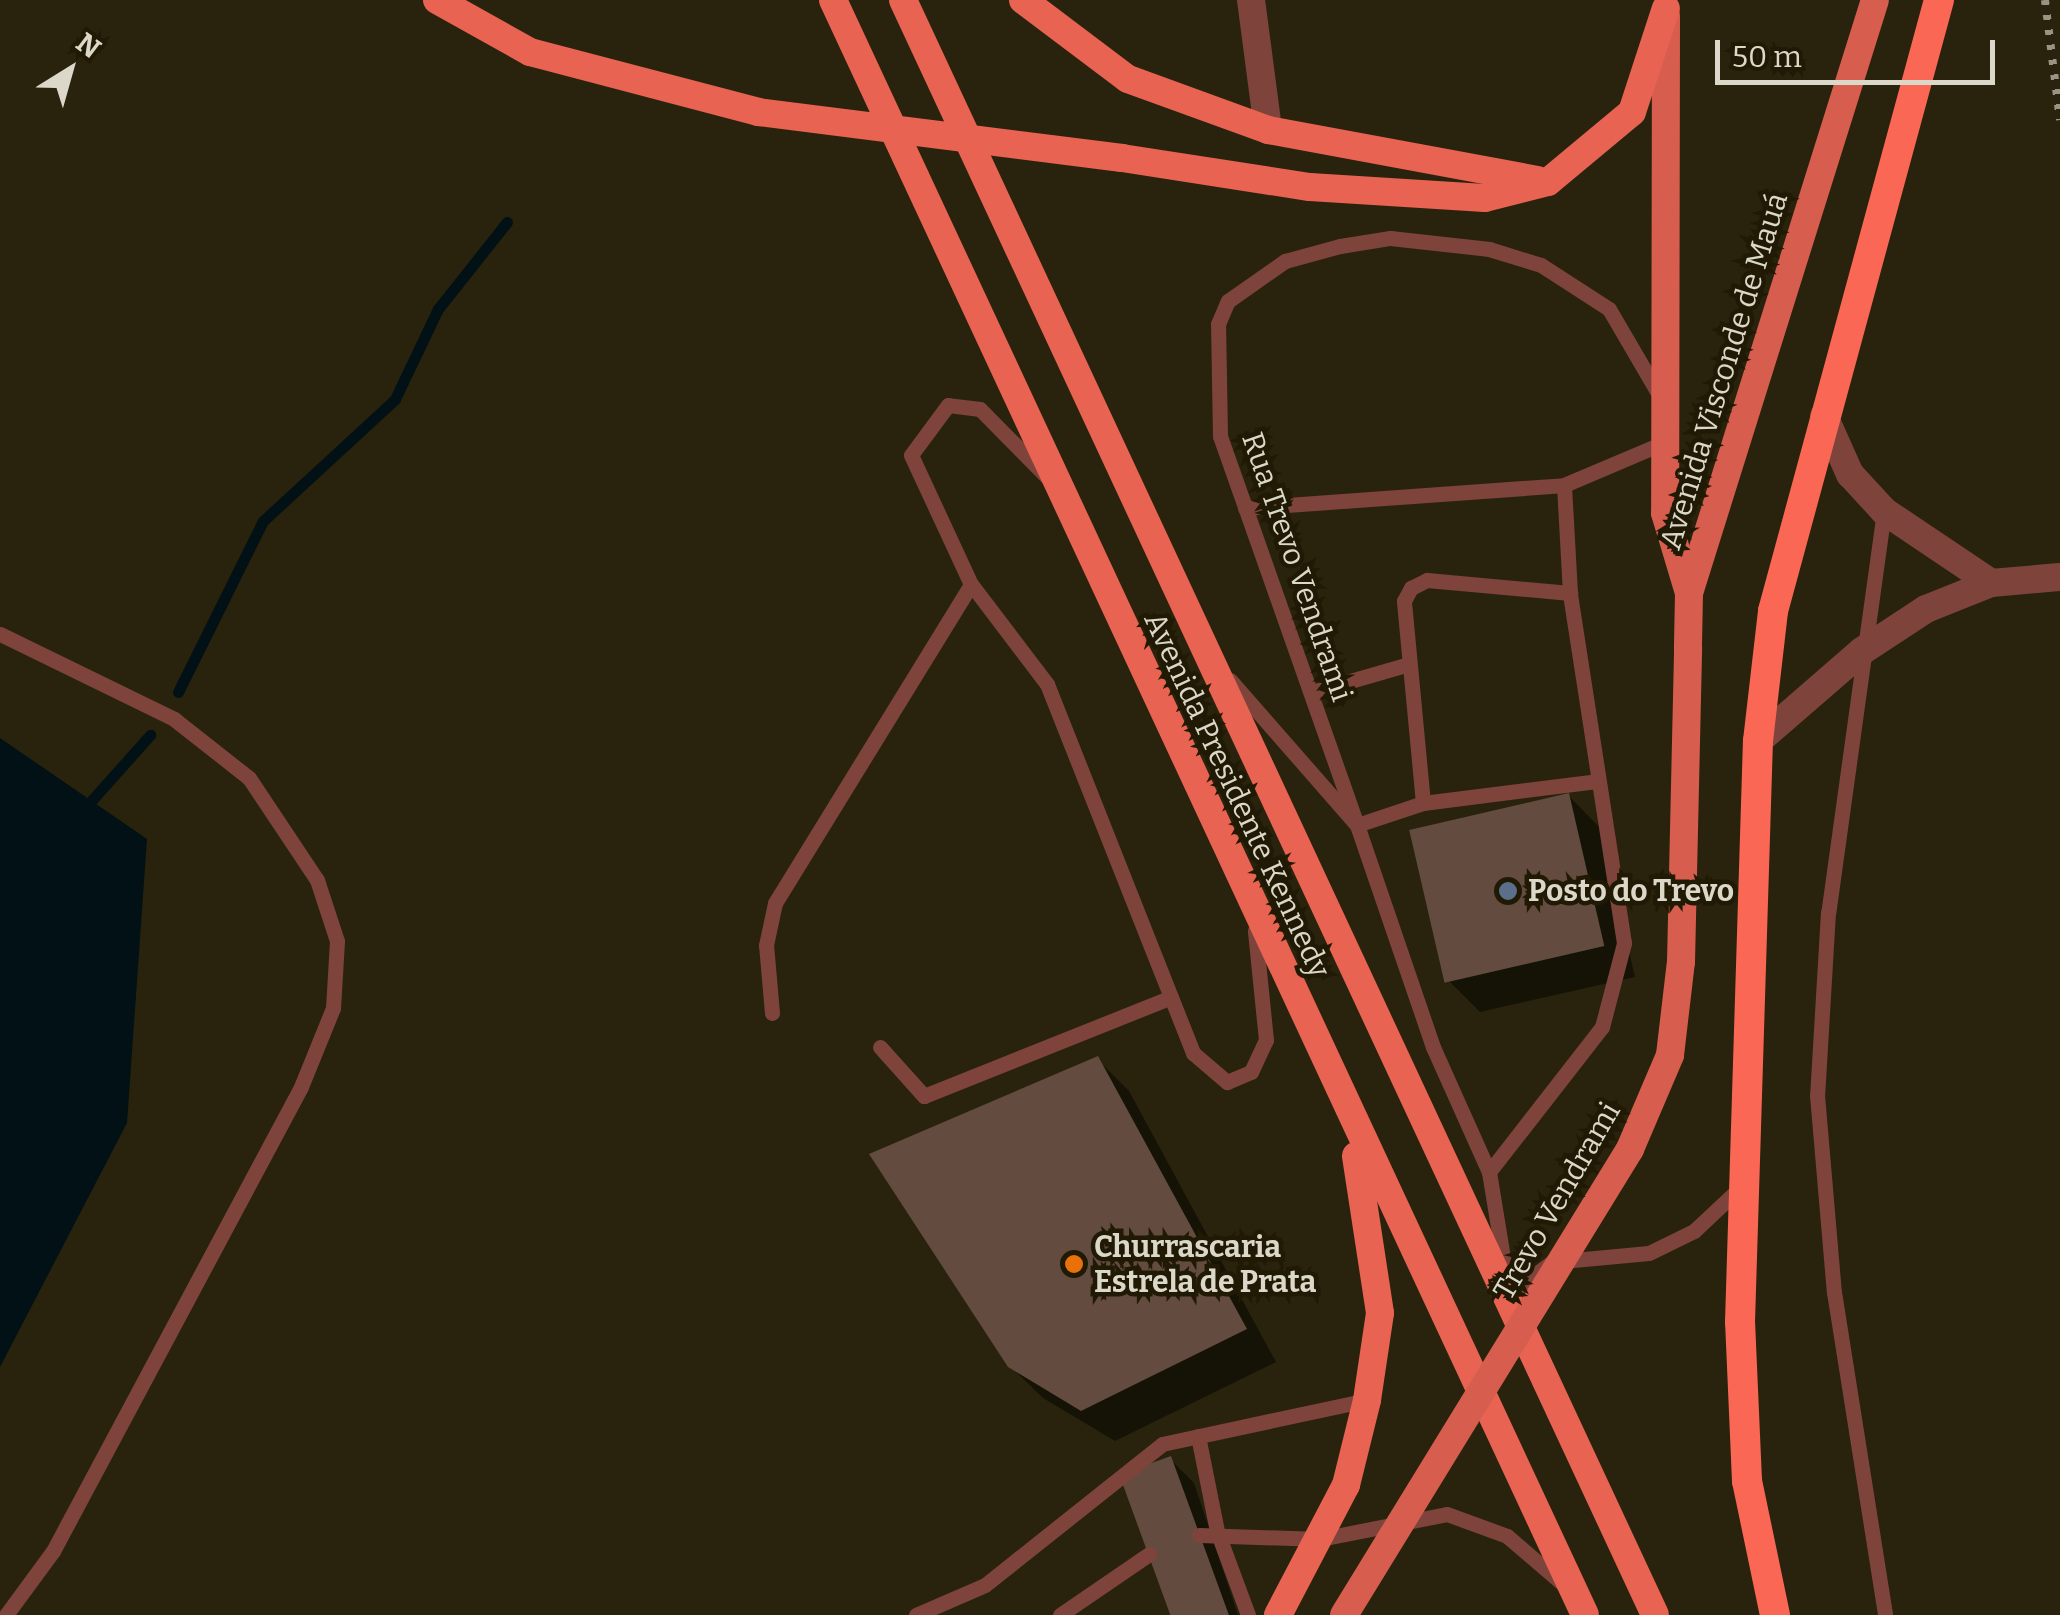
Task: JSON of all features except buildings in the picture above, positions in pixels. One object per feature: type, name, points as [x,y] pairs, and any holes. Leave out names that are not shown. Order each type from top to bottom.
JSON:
[{"type":"highway","points":[[438,0],[530,52],[758,112],[1122,158],[1310,187],[1485,198],[1548,182],[1611,138],[1632,112],[1666,4]]},
{"type":"highway","name":"Avenida Presidente Kennedy","points":[[833,0],[1351,1125],[1580,1604]]},
{"type":"highway","name":"Avenida Presidente Kennedy","points":[[904,0],[1218,666],[1655,1615]]},
{"type":"highway","points":[[1023,0],[1128,79],[1268,130],[1548,182]]},
{"type":"highway","points":[[1775,1615],[1748,1481],[1740,1322],[1749,1178],[1758,741],[1773,611],[1938,0]]},
{"type":"highway","points":[[1278,1615],[1346,1484],[1366,1400],[1380,1313],[1351,1125]]},
{"type":"main road","name":"Avenida Visconde de Mauá","points":[[1689,593],[1875,0]]},
{"type":"main road","name":"Avenida Visconde de Mauá","points":[[1666,4],[1663,444],[1666,513],[1689,593]]},
{"type":"main road","name":"Trevo Vendrami","points":[[1344,1615],[1630,1149],[1670,1055],[1681,962],[1689,593]]},
{"type":"street","points":[[1251,0],[1268,130]]},
{"type":"street","points":[[1824,416],[1850,474],[1884,511],[1991,583]]},
{"type":"street","points":[[1758,741],[1862,650],[1991,583],[2060,577]]},
{"type":"lane","name":"Rua Trevo Vendrami","points":[[1509,1294],[1489,1172],[1433,1047],[1220,436],[1218,324],[1258,278],[1340,246],[1440,242],[1541,265],[1609,308],[1662,400]]},
{"type":"lane","points":[[1063,493],[980,410],[948,405],[929,419],[912,455],[919,484],[971,584],[1047,684],[1171,996],[1209,1074],[1227,1082],[1263,1058],[1262,960],[1247,892]]},
{"type":"lane","points":[[1245,508],[1564,486],[1663,444]]},
{"type":"lane","points":[[1489,1172],[1585,1053],[1612,1002],[1624,943],[1570,593],[1564,486]]},
{"type":"lane","points":[[1884,511],[1828,912],[1817,1095],[1834,1292],[1885,1615]]},
{"type":"lane","points":[[1423,803],[1404,601],[1427,580],[1570,593]]},
{"type":"lane","points":[[772,1013],[766,944],[775,903],[971,584]]},
{"type":"lane","points":[[0,634],[174,720],[249,778],[317,880],[337,941],[333,1008],[302,1087],[53,1551],[6,1615]]},
{"type":"lane","points":[[1312,692],[1410,664]]},
{"type":"lane","points":[[1218,666],[1357,825],[1423,803],[1597,781]]},
{"type":"lane","points":[[880,1047],[924,1096],[1171,996]]},
{"type":"lane","points":[[1509,1294],[1552,1262],[1648,1253],[1694,1231],[1749,1178]]},
{"type":"lane","points":[[916,1615],[996,1576],[1133,1458],[1198,1436],[1366,1400]]},
{"type":"lane","points":[[1198,1436],[1217,1531],[1248,1615]]},
{"type":"lane","points":[[1199,1534],[1217,1531],[1320,1539],[1447,1514],[1474,1519],[1580,1604]]},
{"type":"lane","points":[[1060,1615],[1149,1554]]},
{"type":"shaded area","points":[[0,738],[147,839],[127,1123],[0,1367]]},
{"type":"waterway","points":[[178,692],[263,521],[395,399],[438,309],[507,222]]},
{"type":"waterway","points":[[83,810],[150,735]]},
{"type":"railway","points":[[2045,0],[2060,120]]},
{"type":"place","name":"Posto do Trevo","points":[[1508,891]]},
{"type":"place","name":"Churrascaria Estrela de Prata","points":[[1074,1264]]}]
